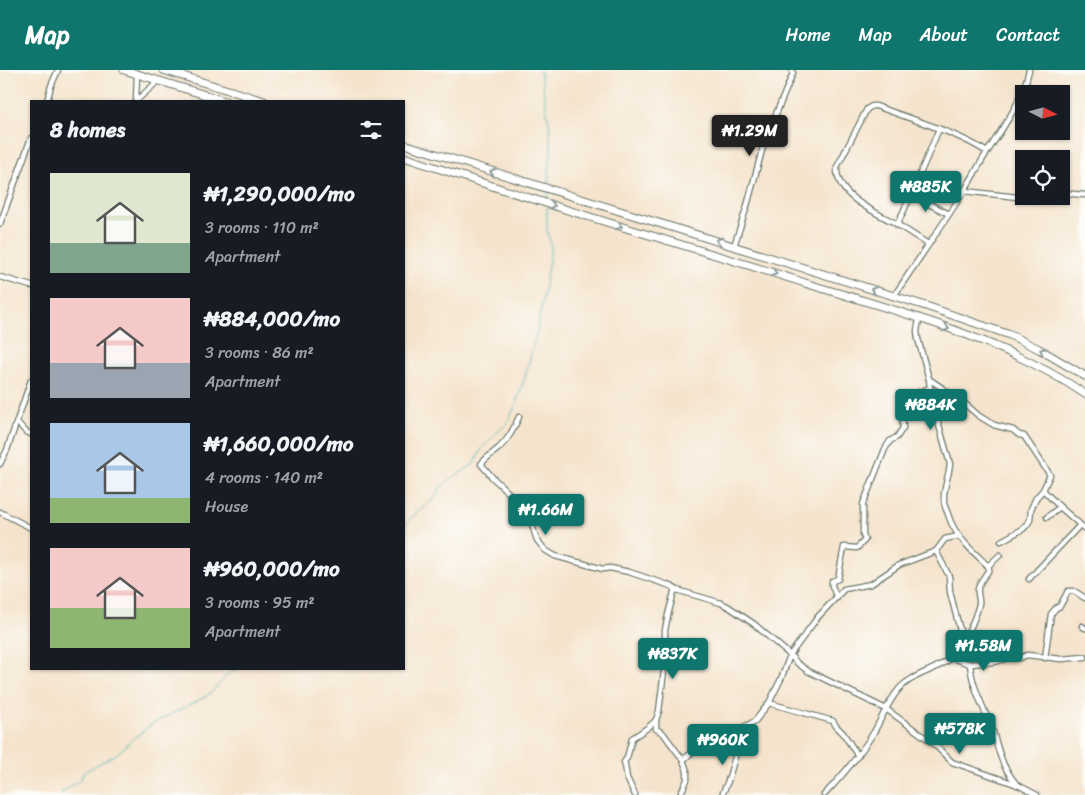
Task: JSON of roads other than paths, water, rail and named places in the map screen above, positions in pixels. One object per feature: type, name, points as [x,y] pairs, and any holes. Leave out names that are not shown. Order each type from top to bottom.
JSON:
[{"type":"highway","points":[[124,70],[222,100]]},
{"type":"highway","points":[[163,70],[261,100]]},
{"type":"highway","points":[[405,144],[894,296],[1010,335],[1039,349],[1085,376]]},
{"type":"highway","points":[[405,157],[531,199],[719,255],[972,337],[1041,367],[1085,394]]},
{"type":"street","points":[[47,100],[58,70]]},
{"type":"street","points":[[734,246],[764,143],[793,73],[792,70]]},
{"type":"street","points":[[894,296],[964,191],[1007,122],[1020,98],[1029,70]]},
{"type":"street","points":[[136,100],[137,74]]},
{"type":"street","points":[[137,100],[158,81]]},
{"type":"street","points":[[928,244],[897,224],[862,206],[847,192],[839,181],[836,173],[837,168],[867,109],[876,106],[939,129],[975,144],[987,152]]},
{"type":"street","points":[[897,224],[912,195],[939,129]]},
{"type":"street","points":[[0,224],[30,141]]},
{"type":"street","points":[[964,191],[1015,197]]},
{"type":"street","points":[[1070,194],[1085,195]]},
{"type":"street","points":[[912,195],[949,214]]},
{"type":"street","points":[[0,277],[30,286]]},
{"type":"street","points":[[824,795],[858,756],[874,733],[899,689],[952,658],[974,620],[979,598],[978,589],[989,569],[958,536],[944,506],[944,493],[950,458],[935,413],[929,379],[918,339],[919,319]]},
{"type":"street","points":[[929,379],[957,397],[979,416],[994,425],[1013,430],[1024,436],[1050,475],[1044,490],[1036,498],[1028,525],[1000,541]]},
{"type":"street","points":[[0,464],[7,450],[30,383]]},
{"type":"street","points":[[837,598],[832,581],[838,579],[844,547],[857,548],[865,540],[863,534],[863,504],[885,449],[903,428],[901,399],[930,388]]},
{"type":"street","points":[[519,417],[510,435],[481,464],[530,518],[537,540],[545,550],[554,556],[603,569],[610,568],[628,572],[671,586],[676,590],[721,603],[754,624],[808,671],[886,709],[932,743],[952,762],[1018,785],[1036,795]]},
{"type":"street","points":[[17,422],[30,434]]},
{"type":"street","points":[[1044,490],[1085,530]]},
{"type":"street","points":[[1047,518],[1060,507]]},
{"type":"street","points":[[0,512],[30,527]]},
{"type":"street","points":[[1029,579],[1080,525]]},
{"type":"street","points":[[683,760],[696,749],[708,746],[755,722],[769,703],[790,655],[817,618],[844,590],[871,584],[899,565],[936,551],[945,539],[958,536]]},
{"type":"street","points":[[936,551],[949,576],[950,592],[962,642]]},
{"type":"street","points":[[988,566],[1000,555]]},
{"type":"street","points":[[978,589],[983,593]]},
{"type":"street","points":[[676,590],[666,622],[665,663],[656,730],[663,733],[683,760],[687,772],[687,780],[680,795]]},
{"type":"street","points":[[1045,658],[1050,618],[1053,611],[1060,606],[1068,591],[1074,591],[1085,598]]},
{"type":"street","points":[[952,658],[970,664],[1027,656],[1061,659],[1085,657]]},
{"type":"street","points":[[970,664],[974,686],[990,724],[1003,763],[1018,785]]},
{"type":"street","points":[[769,703],[833,721],[858,756]]},
{"type":"street","points":[[635,795],[627,778],[624,762],[627,758],[632,738],[641,734],[656,720]]},
{"type":"street","points":[[722,795],[737,750],[727,736]]},
{"type":"waterway","points":[[540,70],[550,129],[551,151],[548,186]]},
{"type":"waterway","points":[[548,192],[548,201]]},
{"type":"waterway","points":[[405,526],[415,514],[433,500],[440,488],[473,465],[483,447],[506,424],[515,407],[536,336],[542,305],[551,247],[547,229],[547,207]]},
{"type":"waterway","points":[[62,795],[61,793],[80,780],[84,772],[118,753],[154,723],[205,697],[234,670]]}]
